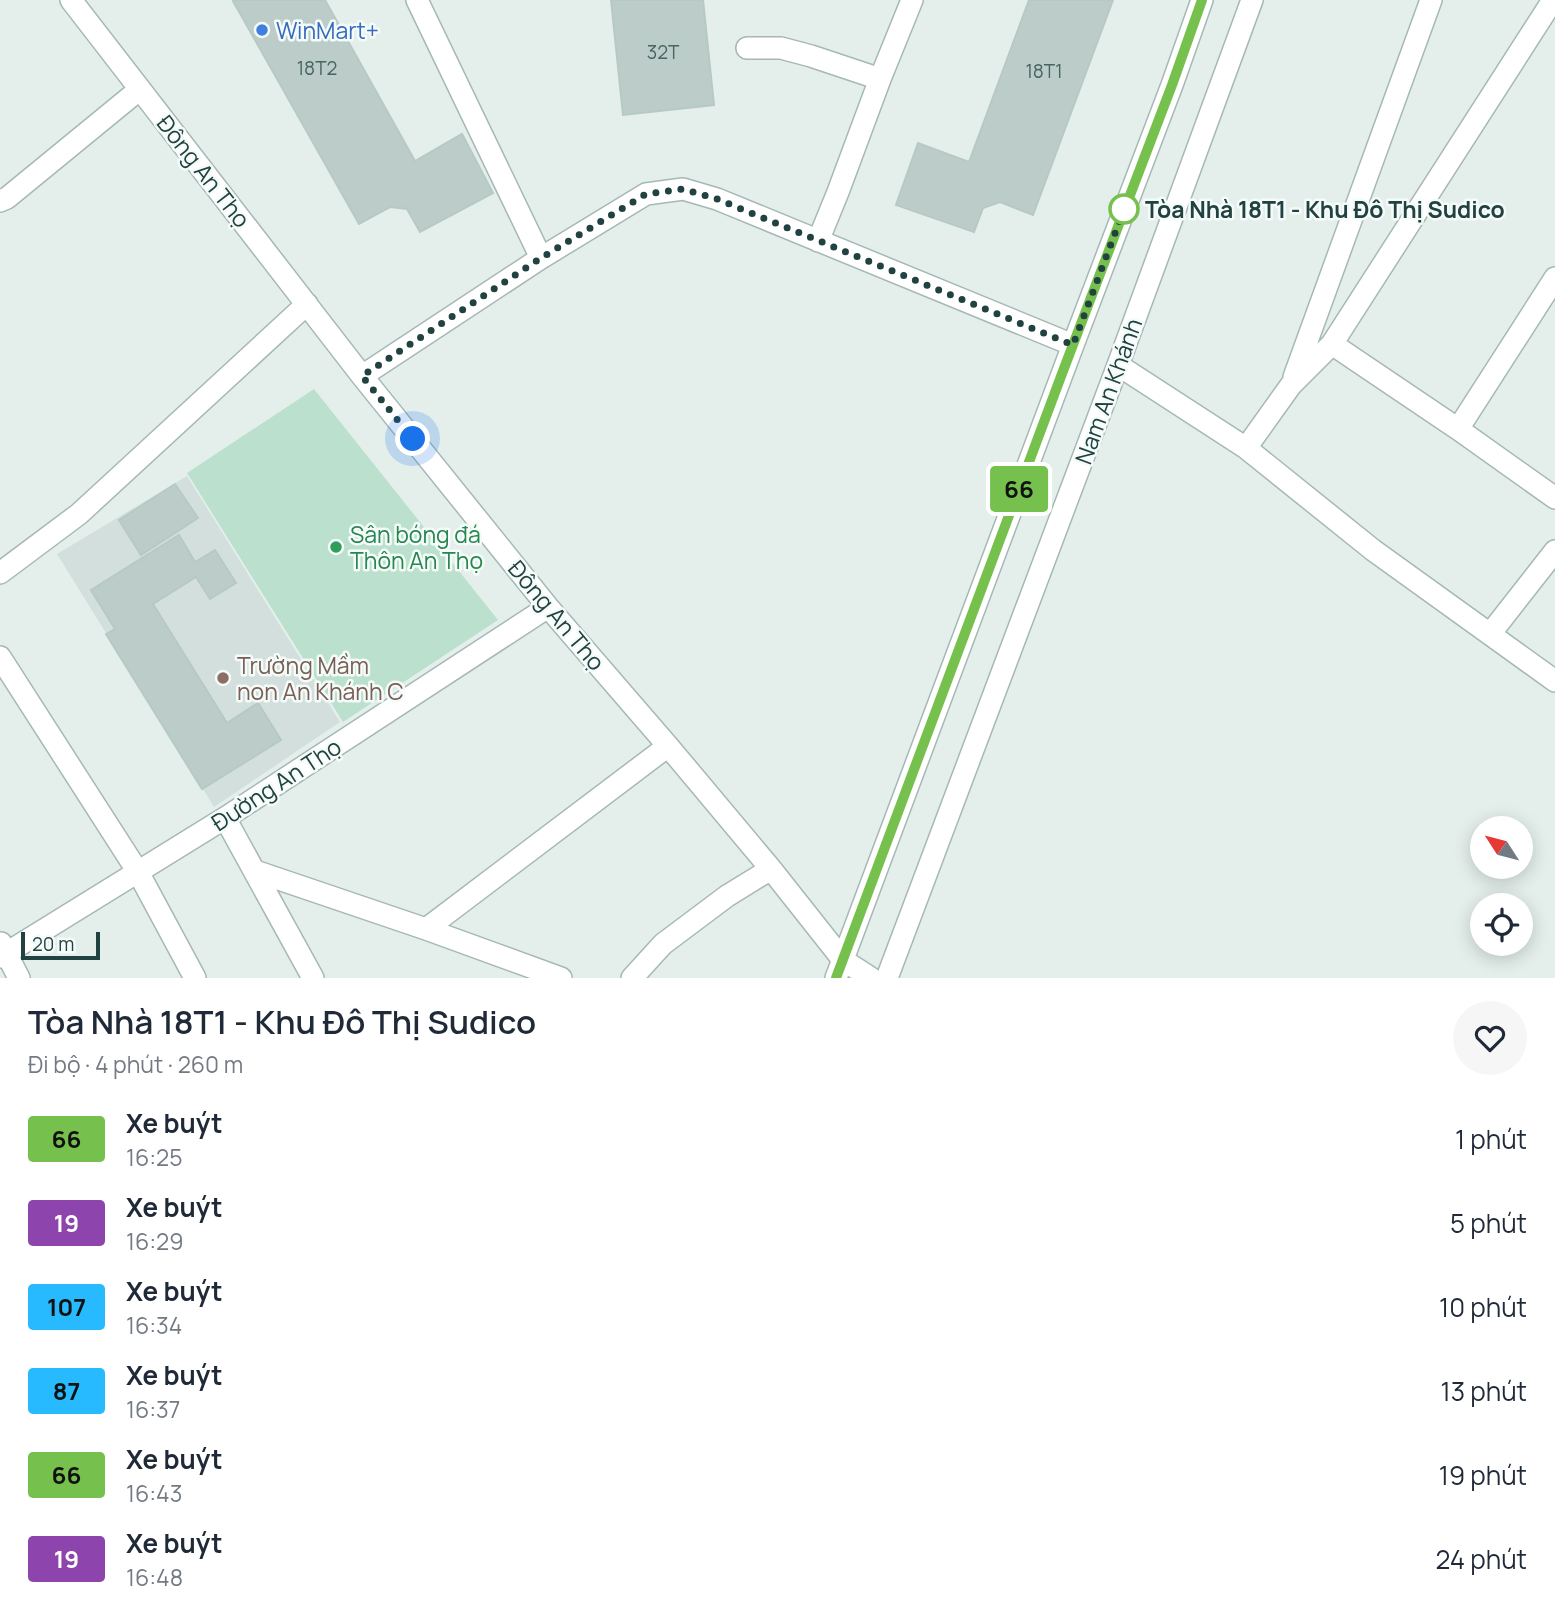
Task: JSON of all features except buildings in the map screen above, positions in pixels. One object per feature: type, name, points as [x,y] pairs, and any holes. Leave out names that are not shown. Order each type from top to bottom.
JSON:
[{"type":"street","name":"Đông An Thọ","points":[[71,0],[362,376],[548,607],[771,869],[840,969],[871,978]]},
{"type":"street","points":[[417,0],[541,258]]},
{"type":"street","points":[[818,241],[912,0]]},
{"type":"street","points":[[840,969],[1202,0]]},
{"type":"street","name":"Nam An Khánh","points":[[887,978],[1252,0]]},
{"type":"street","points":[[1291,385],[1431,0]]},
{"type":"street","points":[[1246,448],[1291,385],[1332,344],[1553,0]]},
{"type":"street","points":[[747,47],[782,48],[880,79]]},
{"type":"street","points":[[0,201],[140,89]]},
{"type":"street","points":[[362,376],[541,258],[646,194],[683,189],[717,199],[1073,345]]},
{"type":"street","points":[[1458,429],[1555,278]]},
{"type":"street","points":[[0,573],[79,514],[307,304]]},
{"type":"street","points":[[1332,344],[1555,498]]},
{"type":"street","points":[[1118,365],[1246,448],[1373,550],[1555,681]]},
{"type":"street","points":[[1490,634],[1555,551]]},
{"type":"street","name":"Đường An Thọ","points":[[2,950],[138,872],[225,818],[548,607]]},
{"type":"street","points":[[0,657],[138,872],[195,978]]},
{"type":"street","points":[[426,929],[668,746]]},
{"type":"street","points":[[225,818],[313,978]]},
{"type":"street","points":[[632,978],[663,944],[727,895],[771,869]]},
{"type":"street","points":[[255,872],[426,929],[561,978]]},
{"type":"street","points":[[2,950],[19,978]]},
{"type":"shaded area","name":"Trường Mầm non An Khánh C","points":[[187,476],[340,722],[214,807],[57,554]]},
{"type":"green space","name":"Sân bóng đá Thôn An Thọ","points":[[314,389],[498,620],[343,722],[187,473]]},
{"type":"bus line","name":"66","points":[[836,978],[1202,0]]},
{"type":"place","name":"WinMart+","points":[[262,30]]},
{"type":"place","name":"Tòa Nhà 18T1 - Khu Đô Thị Sudico","points":[[1124,209]]},
{"type":"place","name":"Sân bóng đá Thôn An Thọ","points":[[336,547]]},
{"type":"place","name":"Trường Mầm non An Khánh C","points":[[223,678]]},
{"type":"route","points":[[413,439],[362,376],[541,258],[646,194],[683,189],[717,199],[1073,345],[1126,204],[1124,209]]}]
